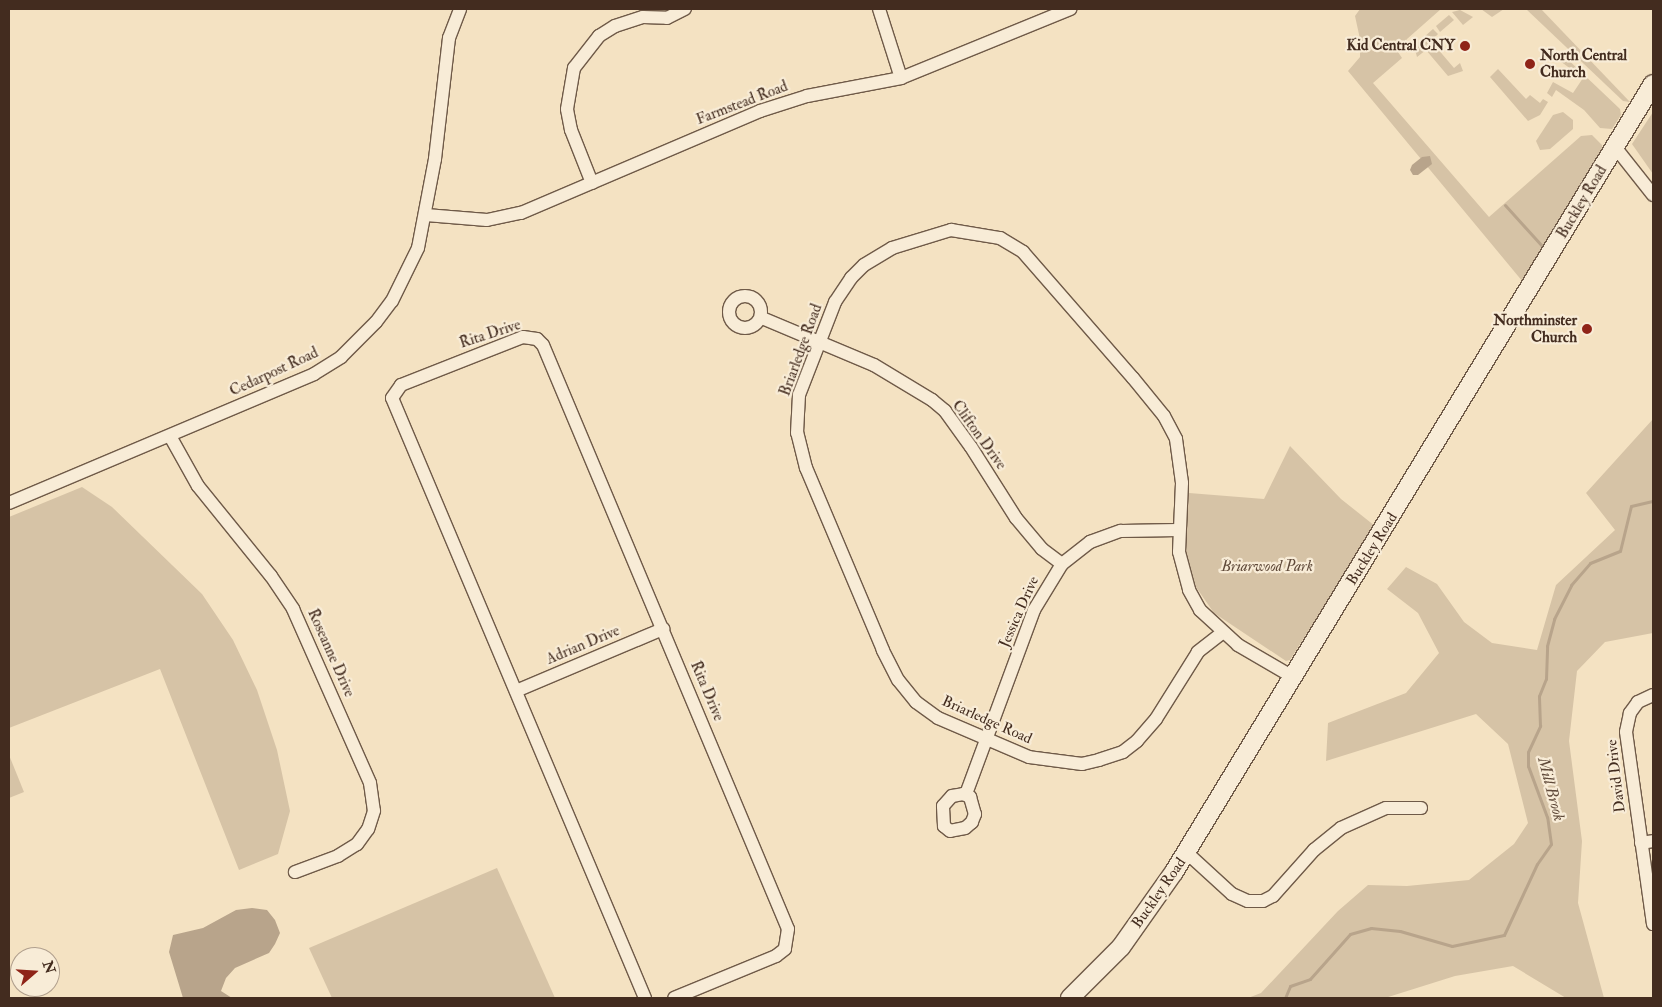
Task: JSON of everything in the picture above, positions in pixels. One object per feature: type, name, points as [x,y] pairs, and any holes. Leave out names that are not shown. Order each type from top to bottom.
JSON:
[{"type":"street","name":"Cedarpost Road","points":[[9,503],[290,386],[341,357],[392,301],[418,248],[426,214],[449,38],[460,9]]},
{"type":"street","points":[[592,183],[571,130],[567,109],[574,68],[599,36],[615,26],[644,17],[667,18],[685,9]]},
{"type":"street","points":[[879,9],[901,78]]},
{"type":"street","name":"Farmstead Road","points":[[426,214],[487,220],[521,213],[760,111],[807,96],[901,78],[1070,9]]},
{"type":"street","name":"Buckley Road","points":[[1070,998],[1121,947],[1186,852],[1653,84]]},
{"type":"street","points":[[1615,147],[1653,195]]},
{"type":"street","name":"Briarledge Road","points":[[1222,633],[1198,652],[1156,718],[1123,752],[1082,764],[1054,762],[1013,752],[938,718],[916,702],[898,680],[806,468],[797,433],[796,414],[799,395],[835,302],[851,278],[864,265],[892,248],[951,230],[969,231],[1013,244],[1164,416],[1176,439],[1182,463],[1178,530],[1179,552],[1189,590],[1200,610],[1222,633],[1293,677]]},
{"type":"street","name":"Clifton Drive","points":[[762,318],[874,364],[912,386],[945,411],[1016,518],[1042,550],[1062,564]]},
{"type":"street","name":"Rita Drive","points":[[645,998],[394,407],[392,398],[401,385],[524,337],[537,339],[543,345],[772,887],[789,939],[786,949],[776,956],[674,998]]},
{"type":"street","name":"Roseanne Drive","points":[[170,436],[193,480],[271,576],[294,609],[372,791],[374,811],[368,829],[357,844],[338,856],[295,872]]},
{"type":"street","name":"Jessica Drive","points":[[966,794],[988,740],[1034,610],[1062,564],[1090,542],[1121,531],[1178,530]]},
{"type":"street","name":"Adrian Drive","points":[[516,691],[663,629]]},
{"type":"street","name":"David Drive","points":[[1653,695],[1638,702],[1630,713],[1626,732],[1647,842],[1653,924]]},
{"type":"street","points":[[1186,852],[1232,894],[1248,902],[1263,901],[1274,896],[1314,850],[1341,828],[1386,808],[1422,808]]},
{"type":"green space","points":[[1360,9],[1441,9],[1407,39],[1398,52],[1402,58],[1373,83],[1489,217],[1581,136],[1592,135],[1602,145],[1602,149],[1523,282],[1348,71],[1360,57],[1360,39],[1355,16]]},
{"type":"green space","points":[[1481,9],[1504,9],[1492,17]]},
{"type":"green space","points":[[1526,9],[1541,9],[1630,102],[1623,101]]},
{"type":"green space","points":[[1460,10],[1473,17],[1463,25],[1452,12]]},
{"type":"green space","points":[[1449,15],[1454,20],[1440,32],[1436,26]]},
{"type":"green space","points":[[1433,29],[1438,34],[1431,41],[1454,68],[1460,63],[1463,71],[1448,76],[1426,50],[1417,57],[1414,46]]},
{"type":"green space","points":[[1561,53],[1620,109],[1621,115],[1612,129],[1600,128],[1584,110],[1556,90],[1552,97],[1547,93],[1553,82],[1573,93],[1583,78],[1556,58]]},
{"type":"green space","points":[[1498,69],[1526,99],[1530,95],[1540,103],[1543,99],[1548,102],[1540,115],[1528,121],[1490,77]]},
{"type":"green space","points":[[1563,112],[1573,120],[1573,129],[1550,149],[1540,150],[1536,141],[1553,115]]},
{"type":"green space","points":[[1653,112],[1653,174],[1632,144]]},
{"type":"green space","points":[[1653,419],[1653,633],[1605,642],[1577,671],[1569,741],[1582,841],[1578,903],[1604,998],[1566,998],[1513,966],[1455,976],[1385,998],[1248,998],[1261,993],[1338,911],[1368,885],[1407,886],[1469,880],[1514,844],[1528,823],[1508,744],[1476,714],[1326,761],[1328,723],[1406,693],[1439,653],[1418,613],[1387,589],[1406,567],[1437,584],[1464,622],[1492,643],[1537,650],[1556,585],[1615,530],[1586,493]]},
{"type":"green space","name":"Briarwood Park","points":[[1290,446],[1341,499],[1375,526],[1290,660],[1286,661],[1214,613],[1196,587],[1185,547],[1189,493],[1264,499]]},
{"type":"green space","points":[[82,487],[112,507],[202,594],[233,640],[257,690],[277,750],[290,811],[278,854],[239,870],[160,669],[9,728],[9,517]]},
{"type":"green space","points":[[9,755],[24,792],[9,798]]},
{"type":"green space","points":[[497,868],[555,998],[332,998],[309,948]]},
{"type":"shaded area","points":[[1430,156],[1432,164],[1418,175],[1413,175],[1410,170],[1412,165],[1422,157]]},
{"type":"shaded area","points":[[252,908],[267,910],[275,920],[280,933],[269,953],[235,968],[226,978],[221,991],[232,998],[183,998],[169,952],[173,935],[203,928],[236,910]]},
{"type":"waterway","points":[[1505,205],[1542,246]]},
{"type":"waterway","name":"Mill Brook","points":[[1285,998],[1290,986],[1310,979],[1350,934],[1371,928],[1400,931],[1452,946],[1504,935],[1537,864],[1551,844],[1547,817],[1528,766],[1528,752],[1540,726],[1539,696],[1546,679],[1547,646],[1554,619],[1571,585],[1590,563],[1620,551],[1631,506],[1653,501]]},
{"type":"place","name":"Kid Central CNY","points":[[1465,46]]},
{"type":"place","name":"North Central Church","points":[[1530,64]]},
{"type":"place","name":"Northminster Church","points":[[1587,329]]}]
